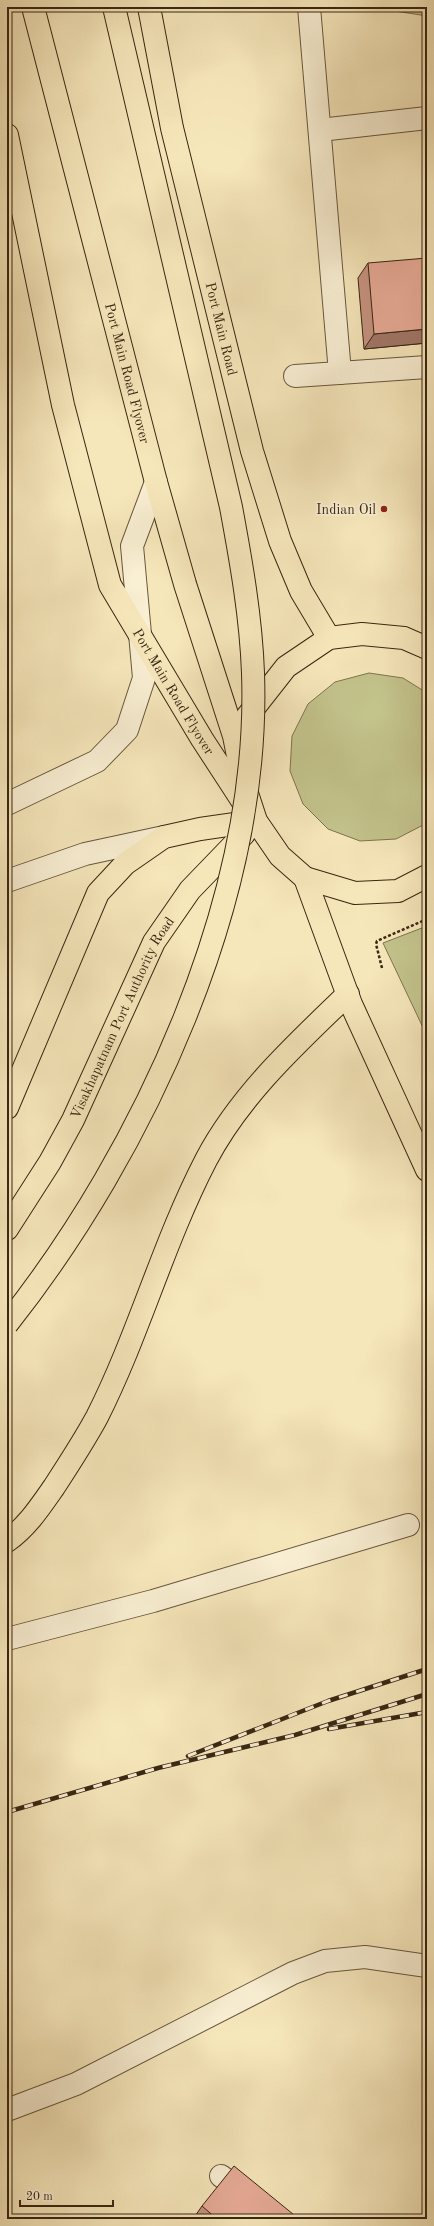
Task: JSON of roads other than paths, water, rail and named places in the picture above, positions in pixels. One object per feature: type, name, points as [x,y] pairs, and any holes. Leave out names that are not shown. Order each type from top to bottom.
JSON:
[{"type":"main road","name":"Port Main Road Flyover","points":[[33,7],[85,203],[156,482],[184,584],[234,736],[243,781],[256,822]]},
{"type":"main road","points":[[7,1324],[48,1268],[115,1162],[153,1086],[189,1008],[211,947],[226,893],[240,836],[248,770],[253,673],[241,558],[231,507],[114,7]]},
{"type":"main road","name":"Port Main Road","points":[[149,7],[172,128],[252,451],[280,541],[301,591],[329,638]]},
{"type":"main road","name":"Port Main Road Flyover","points":[[7,135],[63,406],[110,584],[202,739],[256,822],[280,856],[305,878]]},
{"type":"main road","points":[[234,736],[259,700],[286,667],[329,638],[362,634],[404,638],[427,648]]},
{"type":"main road","points":[[7,1108],[98,893],[124,864],[164,837],[200,829],[256,822]]},
{"type":"main road","name":"Visakhapatnam Port Authority Road","points":[[7,1228],[50,1162],[73,1120],[154,942],[190,890],[256,822]]},
{"type":"main road","points":[[305,878],[356,893],[398,891],[427,876]]},
{"type":"main road","points":[[305,878],[348,994],[427,1170]]},
{"type":"main road","points":[[7,1541],[26,1524],[38,1509],[70,1462],[97,1417],[109,1392],[171,1235],[207,1159],[235,1117],[266,1076],[348,994]]},
{"type":"street","points":[[309,7],[340,373]]},
{"type":"street","points":[[320,130],[427,118]]},
{"type":"street","points":[[295,376],[427,367]]},
{"type":"street","points":[[7,804],[97,761],[127,730],[144,678],[132,546],[156,482]]},
{"type":"street","points":[[7,881],[85,854],[164,837]]},
{"type":"street","points":[[7,1639],[153,1601],[408,1525]]},
{"type":"street","points":[[7,2110],[76,2084],[293,1973],[325,1961],[365,1957],[427,1966]]},
{"type":"street","points":[[221,2176],[279,2219]]},
{"type":"railway","points":[[188,1756],[328,1701],[427,1669]]},
{"type":"railway","points":[[7,1812],[158,1768],[295,1735],[427,1694]]},
{"type":"railway","points":[[329,1729],[427,1712]]},
{"type":"place","name":"Indian Oil","points":[[384,509]]}]
